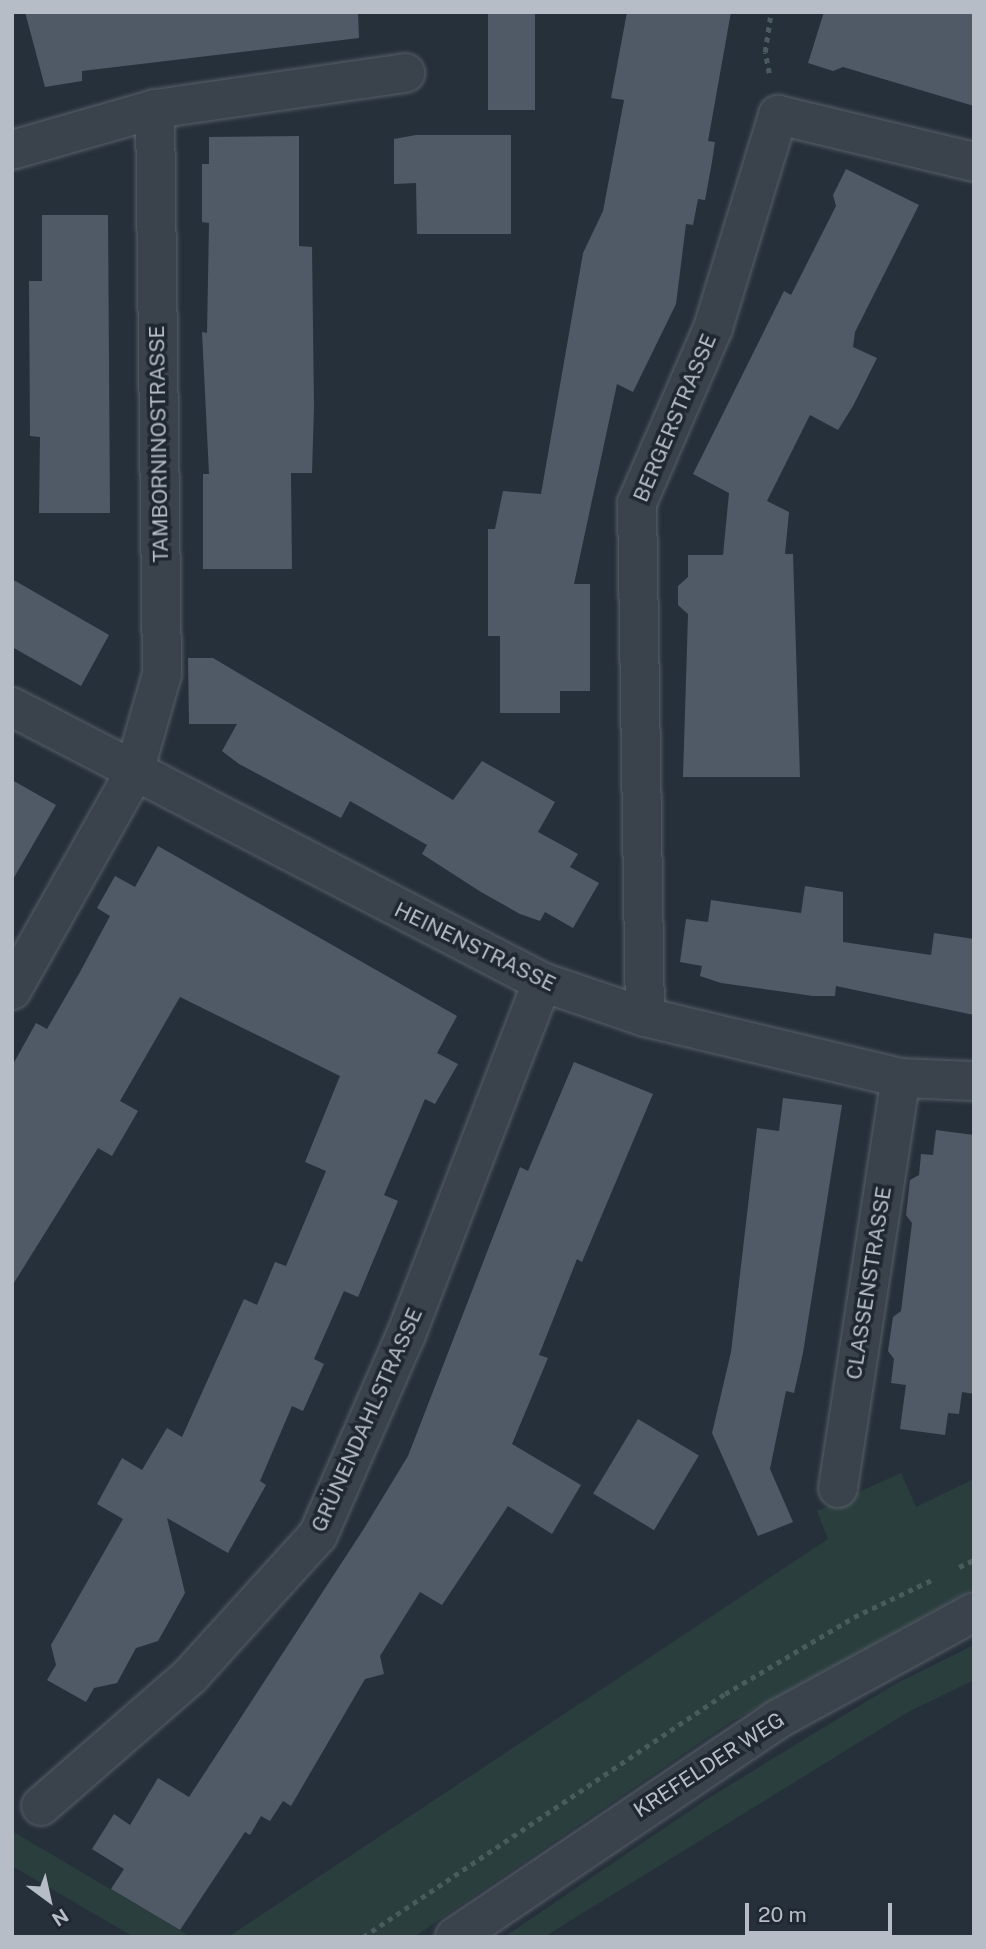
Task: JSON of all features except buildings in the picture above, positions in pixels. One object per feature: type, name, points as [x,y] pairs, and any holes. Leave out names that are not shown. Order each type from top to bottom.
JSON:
[{"type":"street","points":[[12,150],[155,109],[405,73]]},
{"type":"street","name":"TAMBORNINOSTRASSE","points":[[12,990],[133,775],[162,674],[155,109]]},
{"type":"street","points":[[778,115],[974,162]]},
{"type":"street","name":"BERGERSTRASSE","points":[[645,1017],[637,503],[713,328],[778,115]]},
{"type":"street","name":"HEINENSTRASSE","points":[[12,707],[133,775],[542,982],[645,1017],[901,1077],[974,1081]]},
{"type":"street","name":"GRÜNENDAHLSTRASSE","points":[[41,1806],[190,1676],[318,1535],[407,1335],[542,982]]},
{"type":"street","name":"CLASSENSTRASSE","points":[[838,1489],[901,1077]]},
{"type":"street","name":"KREFELDER WEG","points":[[456,1937],[778,1719],[974,1612]]},
{"type":"path","points":[[771,12],[765,52],[778,115]]},
{"type":"shaded area","points":[[901,1473],[916,1507],[974,1479],[974,1588],[729,1723],[414,1937],[228,1937],[828,1539],[817,1511]]},
{"type":"shaded area","points":[[974,1645],[974,1680],[908,1712],[544,1937],[504,1937],[707,1799],[895,1684]]},
{"type":"shaded area","points":[[12,1831],[191,1937],[134,1937],[12,1866]]}]
